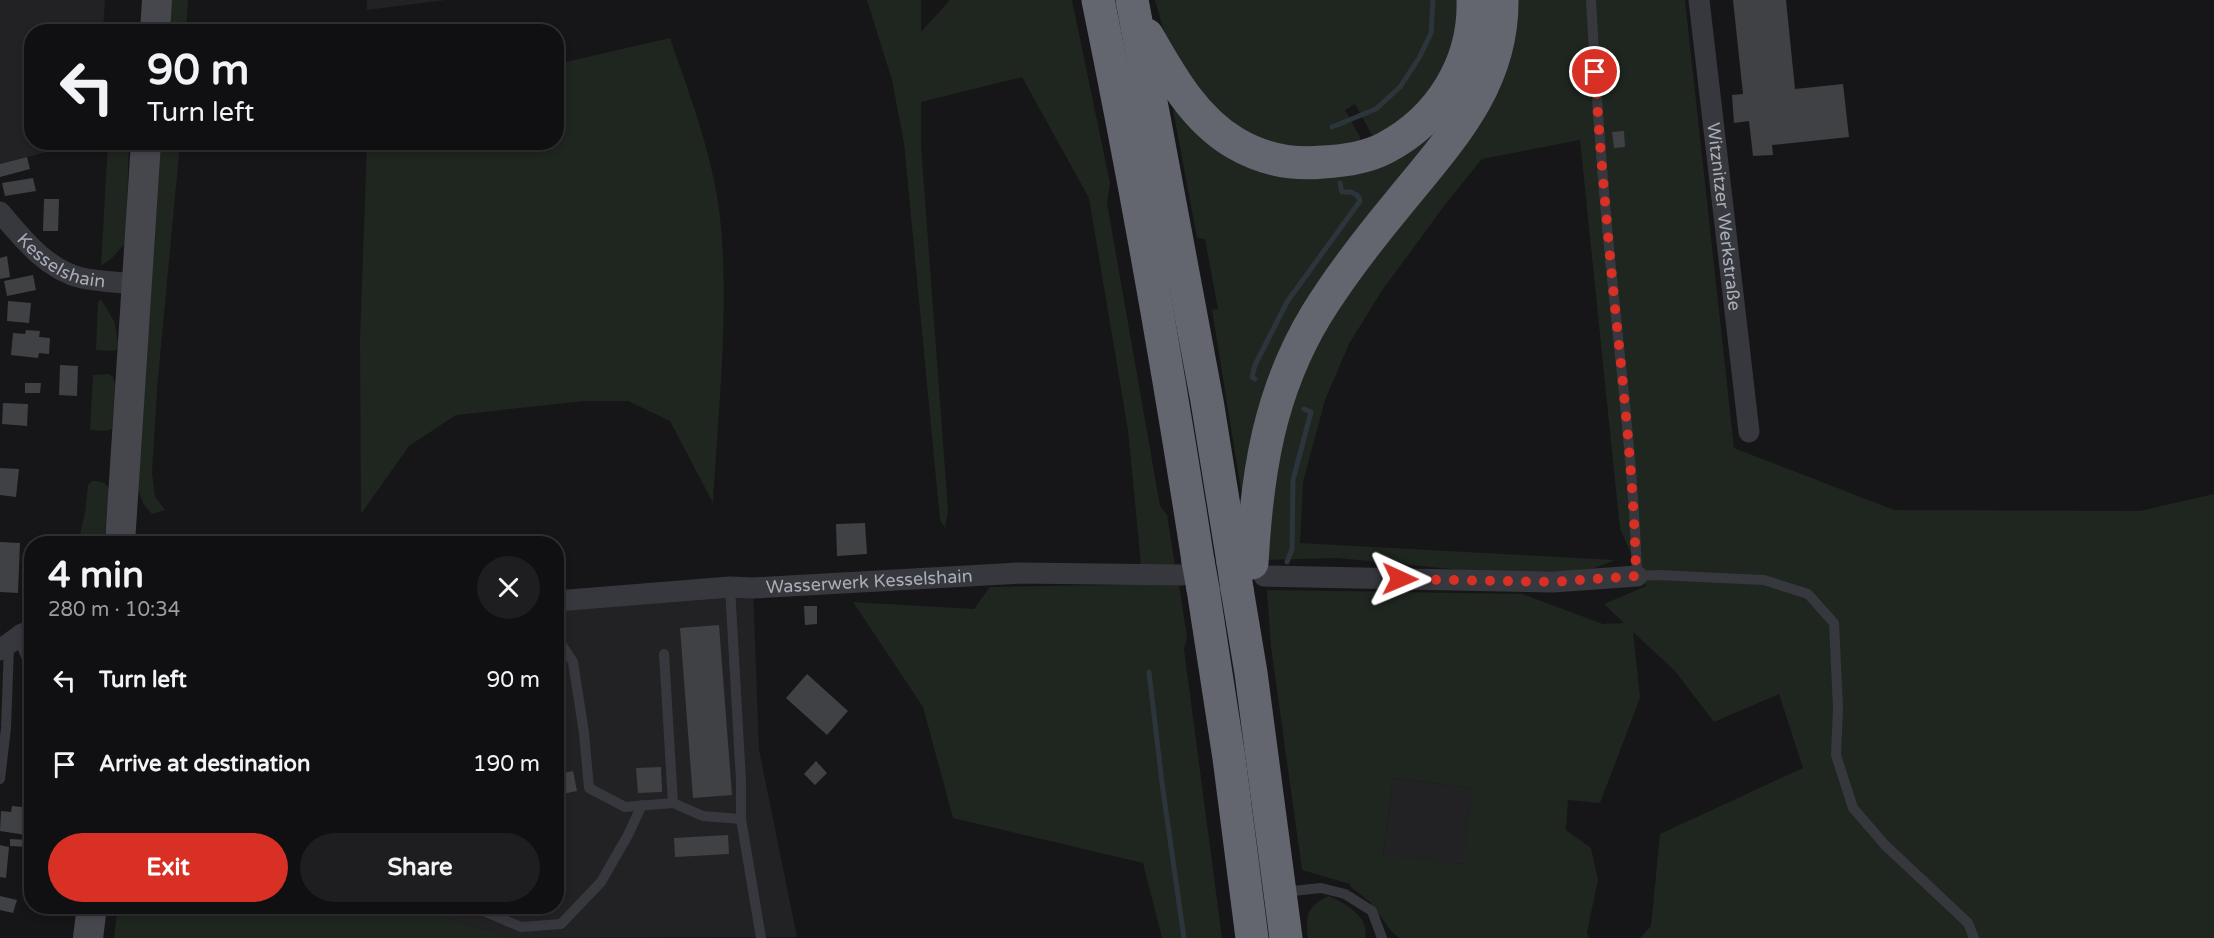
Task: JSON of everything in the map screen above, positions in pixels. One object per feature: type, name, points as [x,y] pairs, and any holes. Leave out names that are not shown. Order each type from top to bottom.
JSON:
[{"type":"highway","points":[[1098,0],[1174,402],[1194,575],[1229,758],[1252,938]]},
{"type":"highway","points":[[1133,6],[1176,84],[1205,119],[1235,143],[1268,158],[1304,164],[1347,160],[1384,149],[1422,123],[1449,91],[1466,55],[1473,15],[1473,0]]},
{"type":"highway","points":[[1286,938],[1251,673],[1248,576],[1259,475],[1267,437],[1286,378],[1316,316],[1338,281],[1370,238],[1454,135],[1484,86],[1495,57],[1501,29],[1502,0]]},
{"type":"highway","points":[[1133,6],[1207,401],[1248,576]]},
{"type":"main road","points":[[138,0],[139,24]]},
{"type":"main road","points":[[156,24],[157,0]]},
{"type":"main road","points":[[120,536],[146,150]]},
{"type":"main road","points":[[88,938],[91,914]]},
{"type":"street","name":"Witznitzer Werkstraße","points":[[1699,0],[1749,432]]},
{"type":"street","name":"Kesselshain","points":[[0,212],[28,245],[65,272],[87,279],[138,284]]},
{"type":"street","name":"Wasserwerk Kesselshain","points":[[564,600],[730,587],[753,588],[1020,573],[1194,575]]},
{"type":"street","points":[[1248,576],[1553,582],[1636,576]]},
{"type":"lane","points":[[1591,0],[1611,266],[1635,532],[1636,576],[1764,580],[1808,594],[1834,623],[1838,708],[1836,755],[1853,808],[1885,845],[1968,923],[1974,938]]},
{"type":"lane","points":[[730,587],[741,819],[761,938]]},
{"type":"lane","points":[[0,779],[16,640]]},
{"type":"lane","points":[[564,648],[573,662],[585,733],[589,788],[626,807],[673,803],[704,816],[741,819]]},
{"type":"lane","points":[[664,654],[673,803]]},
{"type":"lane","points":[[491,914],[521,927],[561,924],[601,882],[642,805]]},
{"type":"lane","points":[[1280,892],[1321,888],[1345,894],[1372,911],[1382,938]]},
{"type":"shaded area","points":[[0,0],[105,0],[103,24],[24,24],[24,150],[55,150],[0,164]]},
{"type":"shaded area","points":[[168,0],[188,0],[186,24],[166,24]]},
{"type":"shaded area","points":[[367,0],[446,0],[367,10]]},
{"type":"shaded area","points":[[867,0],[921,0],[921,32],[950,0],[1072,0],[1110,183],[1107,203],[1160,506],[1167,515],[1175,565],[1141,565],[1128,430],[1089,198],[1022,77],[921,102],[921,146],[948,510],[945,528],[940,520],[904,143],[892,80]]},
{"type":"shaded area","points":[[1155,0],[1463,0],[1444,78],[1383,138],[1372,135],[1355,104],[1345,110],[1360,137],[1361,146],[1317,155],[1225,128],[1172,59]]},
{"type":"shaded area","points":[[1515,0],[1685,0],[1734,448],[1894,510],[2140,511],[2214,494],[2214,938],[1640,938],[1651,926],[1660,834],[1803,768],[1779,694],[1714,722],[1675,671],[1633,632],[1640,698],[1600,803],[1568,800],[1566,830],[1591,848],[1598,880],[1587,932],[1589,938],[1399,938],[1391,931],[1370,902],[1350,884],[1302,870],[1271,647],[1267,590],[1522,594],[1603,624],[1624,623],[1604,604],[1646,586],[1620,529],[1580,140],[1482,159],[1447,202],[1381,292],[1349,344],[1325,400],[1303,482],[1300,543],[1615,560],[1587,571],[1482,572],[1337,558],[1265,560],[1273,463],[1307,357]],"holes":[[[1393,778],[1472,788],[1464,864],[1383,856]]]},
{"type":"shaded area","points":[[670,38],[693,104],[717,194],[723,253],[723,324],[713,503],[670,421],[628,401],[584,401],[456,415],[409,446],[361,514],[360,340],[367,150],[564,150],[564,62]]},
{"type":"shaded area","points":[[1470,96],[1350,248],[1249,488],[1241,490],[1212,310],[1218,309],[1205,239],[1197,238],[1173,110],[1183,108],[1301,173]]},
{"type":"shaded area","points":[[108,150],[129,150],[126,242],[113,257],[101,266]]},
{"type":"shaded area","points":[[159,150],[179,150],[157,389],[152,473],[155,497],[165,510],[152,514],[143,503],[137,488]]},
{"type":"shaded area","points":[[101,299],[115,323],[118,347],[115,351],[96,350],[98,302]]},
{"type":"shaded area","points":[[109,374],[113,377],[115,385],[112,429],[90,430],[93,375]]},
{"type":"shaded area","points":[[92,481],[98,481],[106,485],[109,490],[105,536],[80,536],[88,485]]},
{"type":"shaded area","points":[[1179,584],[1187,638],[1184,649],[1222,938],[1162,938],[1143,863],[953,818],[923,707],[853,602],[974,609],[990,587]]},
{"type":"shaded area","points":[[753,588],[759,750],[797,937],[514,938],[432,914],[564,914],[564,608]]},
{"type":"shaded area","points":[[1393,778],[1472,788],[1465,864],[1383,857]]},
{"type":"shaded area","points":[[1329,896],[1349,907],[1360,917],[1366,930],[1365,938],[1308,938],[1309,912],[1316,904]]},
{"type":"shaded area","points":[[117,914],[432,914],[514,938],[114,938]]},
{"type":"building","points":[[1733,0],[1786,0],[1795,89],[1843,84],[1849,137],[1772,145],[1773,155],[1753,156],[1749,121],[1734,123],[1732,95],[1743,94]]},
{"type":"building","points":[[1624,131],[1625,147],[1614,148],[1612,132]]},
{"type":"building","points":[[27,157],[30,169],[0,177],[0,164]]},
{"type":"building","points":[[33,178],[36,191],[5,196],[2,183]]},
{"type":"building","points":[[44,199],[59,199],[58,231],[43,231]]},
{"type":"building","points":[[7,256],[10,277],[0,279],[0,258]]},
{"type":"building","points":[[33,275],[36,290],[7,296],[4,281]]},
{"type":"building","points":[[8,301],[31,303],[29,323],[7,321]]},
{"type":"building","points":[[26,330],[40,331],[39,337],[50,338],[49,354],[39,353],[38,358],[11,355],[13,333],[25,334]]},
{"type":"building","points":[[60,365],[78,366],[77,396],[59,395]]},
{"type":"building","points":[[25,383],[41,383],[40,393],[25,393]]},
{"type":"building","points":[[3,403],[28,404],[27,426],[2,424]]},
{"type":"building","points":[[0,468],[19,469],[16,497],[0,495]]},
{"type":"building","points":[[865,523],[867,554],[837,556],[836,524]]},
{"type":"building","points":[[0,542],[20,543],[18,593],[0,592]]},
{"type":"building","points":[[804,606],[817,606],[817,624],[805,625]]},
{"type":"building","points":[[719,625],[732,795],[693,798],[680,628]]},
{"type":"building","points":[[807,674],[848,711],[827,735],[786,698]]},
{"type":"building","points":[[816,761],[827,773],[815,785],[804,774]]},
{"type":"building","points":[[661,767],[662,792],[638,793],[636,768]]},
{"type":"building","points":[[573,771],[577,791],[564,794],[564,773]]},
{"type":"building","points":[[12,806],[22,807],[24,835],[0,831],[1,811],[11,812]]},
{"type":"building","points":[[728,835],[729,854],[675,857],[674,838]]},
{"type":"building","points":[[10,839],[24,840],[24,847],[10,846]]},
{"type":"building","points":[[0,845],[9,847],[6,878],[0,877]]},
{"type":"building","points":[[24,855],[24,886],[22,886]]},
{"type":"building","points":[[0,896],[17,900],[13,913],[0,910]]},
{"type":"waterway","points":[[1332,127],[1376,109],[1400,87],[1419,58],[1431,33],[1433,0]]},
{"type":"waterway","points":[[1255,379],[1252,377],[1255,365],[1287,302],[1360,201],[1358,196],[1351,192],[1342,192],[1340,183]]},
{"type":"waterway","points":[[1287,562],[1292,549],[1293,480],[1311,412],[1304,409]]},
{"type":"waterway","points":[[1149,672],[1184,938]]},
{"type":"route","points":[[1400,579],[1553,582],[1636,576],[1635,532],[1624,392],[1595,72]]}]
